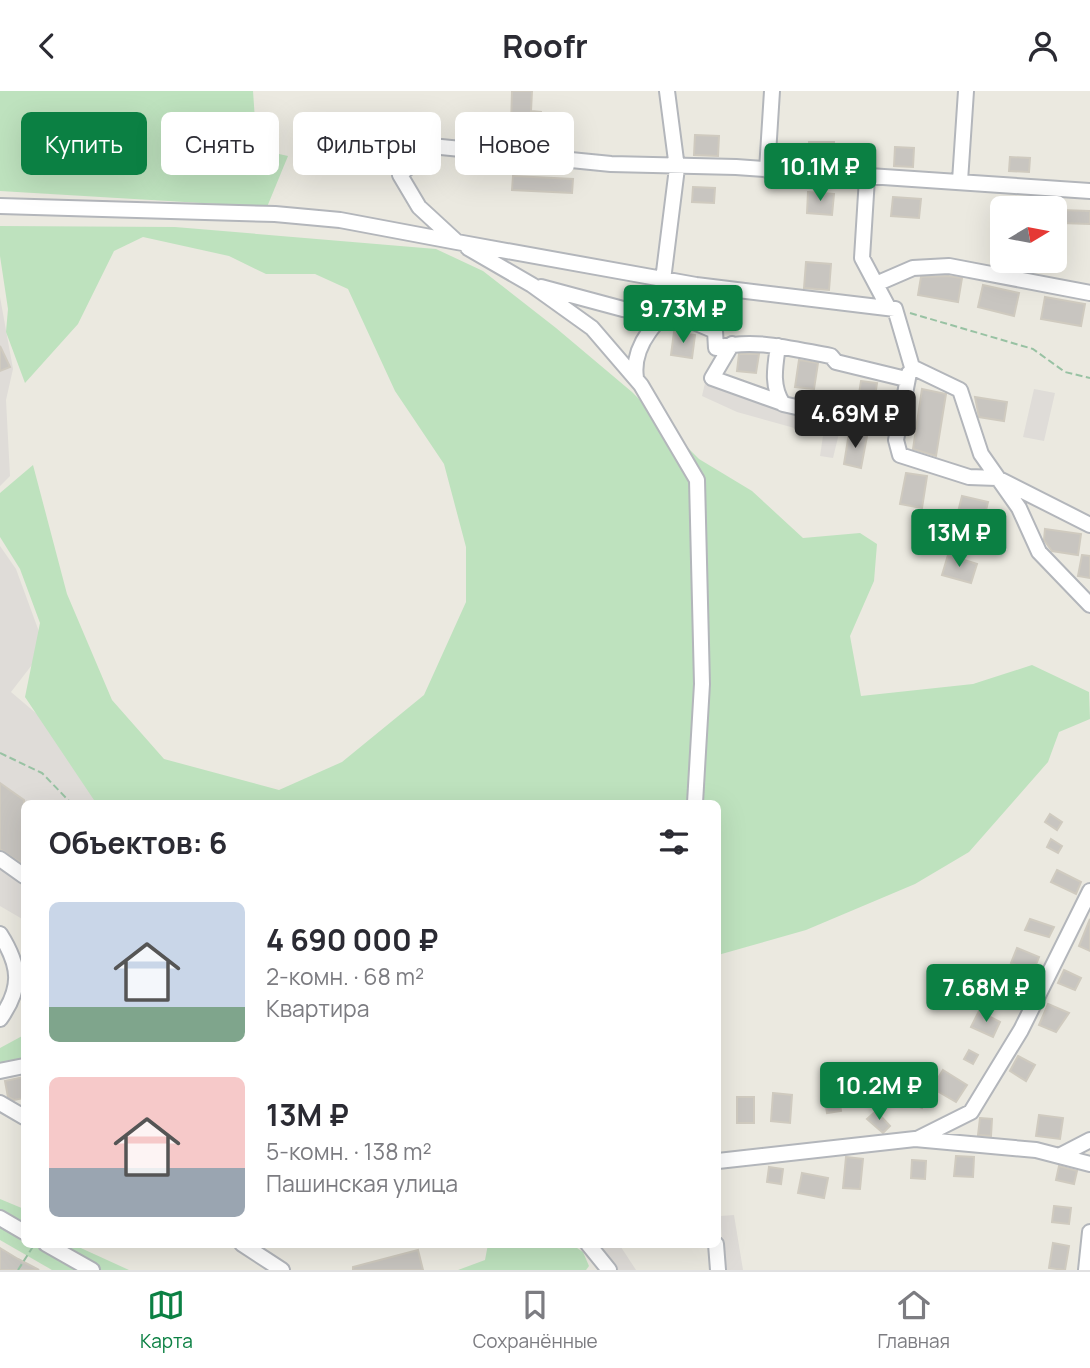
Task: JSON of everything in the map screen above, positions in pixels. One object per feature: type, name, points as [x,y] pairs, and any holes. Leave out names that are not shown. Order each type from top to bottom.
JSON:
[{"type":"street","points":[[663,280],[677,168],[667,91]]},
{"type":"street","points":[[767,170],[772,91]]},
{"type":"street","points":[[960,181],[966,91]]},
{"type":"street","points":[[695,800],[702,684],[697,479],[636,378],[592,328],[532,285],[457,242],[419,207],[400,175],[431,146],[677,168],[767,170],[1090,191]]},
{"type":"street","points":[[867,178],[862,258],[892,308],[909,373],[896,440],[900,455],[969,477],[997,478],[1090,525]]},
{"type":"street","points":[[0,205],[275,214],[340,220],[663,280],[892,308]]},
{"type":"street","points":[[876,284],[913,268],[948,266],[1090,293]]},
{"type":"street","points":[[532,285],[623,309],[680,316],[715,331],[716,348],[739,343],[831,356],[836,362],[909,373],[960,390],[981,454],[1019,508],[1038,552],[1090,605]]},
{"type":"street","points":[[636,378],[634,362],[641,344],[664,314],[696,285]]},
{"type":"street","points":[[739,343],[712,378],[783,404],[862,425]]},
{"type":"street","points":[[778,347],[774,373],[777,394],[783,404]]},
{"type":"street","points":[[0,859],[21,874]]},
{"type":"street","points":[[915,1139],[971,1112],[1021,1030],[1090,891]]},
{"type":"street","points":[[0,934],[13,957],[17,983],[15,999],[0,1019]]},
{"type":"street","points":[[0,1071],[21,1067]]},
{"type":"street","points":[[0,1103],[21,1115]]},
{"type":"street","points":[[721,1161],[915,1139],[1061,1155],[1090,1164]]},
{"type":"street","points":[[1061,1155],[1090,1140]]},
{"type":"street","points":[[0,1218],[21,1230]]},
{"type":"street","points":[[1086,1270],[1090,1232]]},
{"type":"street","points":[[54,1248],[92,1270]]},
{"type":"street","points":[[248,1248],[282,1270]]},
{"type":"street","points":[[591,1248],[610,1270]]},
{"type":"street","points":[[716,1248],[718,1270]]},
{"type":"path","points":[[892,308],[1033,349],[1065,372],[1090,378]]},
{"type":"path","points":[[0,753],[42,773],[68,800]]},
{"type":"path","points":[[18,1270],[32,1248]]},
{"type":"shaded area","points":[[0,297],[13,369],[6,400],[10,476],[0,486]]},
{"type":"shaded area","points":[[705,383],[841,425],[833,458],[820,456],[823,436],[737,412],[702,396]]},
{"type":"shaded area","points":[[1034,389],[1055,393],[1044,441],[1023,437]]},
{"type":"shaded area","points":[[0,546],[16,569],[45,648],[11,692],[138,800],[21,800],[21,918],[0,906]]},
{"type":"shaded area","points":[[734,1215],[743,1270],[725,1270],[721,1216]]},
{"type":"shaded area","points":[[600,1248],[622,1248],[636,1270],[618,1270]]},
{"type":"green space","points":[[0,91],[253,91],[254,112],[161,112],[161,175],[279,175],[279,154],[288,156],[267,207],[0,191]]},
{"type":"green space","points":[[0,226],[175,227],[436,249],[483,271],[556,328],[632,392],[699,459],[752,491],[803,538],[860,533],[877,544],[874,581],[850,636],[861,696],[973,684],[1032,665],[1089,692],[1090,719],[1059,732],[1048,762],[969,852],[915,884],[806,930],[721,954],[721,800],[94,800],[25,697],[40,623],[20,569],[0,537],[0,493],[33,465],[67,594],[112,700],[164,759],[279,790],[342,762],[424,695],[466,602],[466,547],[444,464],[395,391],[348,289],[315,274],[266,274],[229,256],[143,237],[114,251],[78,324],[25,383],[6,332],[8,309],[0,256]]},
{"type":"green space","points":[[21,1037],[21,1064],[0,1068],[0,1048]]},
{"type":"green space","points":[[0,1199],[21,1208],[21,1248],[81,1248],[129,1270],[52,1270],[0,1240]]},
{"type":"green space","points":[[487,1248],[577,1248],[583,1252],[589,1266],[586,1270],[458,1270],[485,1260]]},
{"type":"building","points":[[512,91],[532,91],[531,111],[541,112],[511,112]]},
{"type":"building","points":[[695,135],[719,136],[718,156],[694,155]]},
{"type":"building","points":[[809,142],[834,142],[833,164],[809,162]]},
{"type":"building","points":[[895,147],[914,148],[913,167],[894,166]]},
{"type":"building","points":[[1010,157],[1030,158],[1029,172],[1009,171]]},
{"type":"building","points":[[513,176],[573,179],[572,193],[512,190]]},
{"type":"building","points":[[693,187],[715,188],[714,203],[692,202]]},
{"type":"building","points":[[808,192],[834,194],[832,215],[807,213]]},
{"type":"building","points":[[893,197],[921,199],[919,218],[891,216]]},
{"type":"building","points":[[1068,210],[1090,211],[1090,224],[1068,223]]},
{"type":"building","points":[[806,262],[831,264],[829,290],[804,288]]},
{"type":"building","points":[[921,277],[962,278],[958,302],[918,295]]},
{"type":"building","points":[[983,285],[1019,293],[1014,316],[978,307]]},
{"type":"building","points":[[655,292],[666,294],[661,304],[653,303]]},
{"type":"building","points":[[1045,297],[1085,304],[1081,326],[1041,319]]},
{"type":"building","points":[[674,332],[695,335],[692,358],[671,355]]},
{"type":"building","points":[[0,346],[10,367],[0,371]]},
{"type":"building","points":[[739,354],[759,354],[756,373],[737,371]]},
{"type":"building","points":[[799,360],[818,363],[814,389],[795,387]]},
{"type":"building","points":[[861,381],[877,383],[873,410],[857,407]]},
{"type":"building","points":[[922,389],[946,394],[936,456],[913,449]]},
{"type":"building","points":[[975,397],[1007,402],[1004,421],[979,417]]},
{"type":"building","points":[[849,433],[867,436],[861,468],[844,464]]},
{"type":"building","points":[[906,473],[927,476],[922,508],[900,504]]},
{"type":"building","points":[[962,496],[988,502],[983,523],[957,516]]},
{"type":"building","points":[[1045,529],[1081,534],[1078,555],[1052,551],[1044,540]]},
{"type":"building","points":[[948,555],[977,564],[971,583],[942,575]]},
{"type":"building","points":[[1082,555],[1090,556],[1090,578],[1078,576]]},
{"type":"building","points":[[0,783],[24,800],[21,800],[21,863],[0,849]]},
{"type":"building","points":[[1050,814],[1062,822],[1057,830],[1045,822]]},
{"type":"building","points":[[1051,839],[1062,846],[1058,853],[1047,847]]},
{"type":"building","points":[[1057,870],[1081,882],[1076,894],[1051,882]]},
{"type":"building","points":[[1030,919],[1054,927],[1049,937],[1025,930]]},
{"type":"building","points":[[1090,919],[1090,951],[1079,946]]},
{"type":"building","points":[[1017,948],[1039,957],[1033,972],[1011,963]]},
{"type":"building","points":[[1064,970],[1081,978],[1075,990],[1058,983]]},
{"type":"building","points":[[1007,989],[1021,996],[1017,1006],[1003,999]]},
{"type":"building","points":[[1048,1004],[1069,1013],[1056,1032],[1039,1025]]},
{"type":"building","points":[[979,1011],[1000,1022],[993,1037],[971,1027]]},
{"type":"building","points":[[969,1050],[978,1055],[973,1064],[964,1059]]},
{"type":"building","points":[[1018,1056],[1035,1065],[1026,1081],[1010,1071]]},
{"type":"building","points":[[943,1070],[967,1085],[956,1102],[932,1088]]},
{"type":"building","points":[[21,1078],[21,1099],[14,1100],[8,1097],[5,1081]]},
{"type":"building","points":[[907,1085],[927,1094],[922,1108],[901,1100]]},
{"type":"building","points":[[773,1093],[792,1095],[790,1123],[771,1121]]},
{"type":"building","points":[[737,1097],[754,1097],[754,1123],[737,1123]]},
{"type":"building","points":[[839,1098],[841,1111],[827,1113],[825,1100]]},
{"type":"building","points":[[876,1111],[890,1126],[883,1133],[867,1119]]},
{"type":"building","points":[[1039,1115],[1063,1118],[1060,1139],[1036,1136]]},
{"type":"building","points":[[980,1118],[992,1119],[991,1136],[978,1135]]},
{"type":"building","points":[[956,1156],[974,1157],[973,1177],[954,1176]]},
{"type":"building","points":[[846,1157],[863,1159],[860,1189],[843,1188]]},
{"type":"building","points":[[912,1160],[926,1161],[925,1179],[911,1178]]},
{"type":"building","points":[[1059,1166],[1077,1171],[1074,1184],[1056,1180]]},
{"type":"building","points":[[769,1167],[783,1169],[781,1184],[767,1182]]},
{"type":"building","points":[[802,1173],[828,1178],[824,1198],[798,1193]]},
{"type":"building","points":[[1054,1206],[1071,1208],[1069,1224],[1052,1222]]},
{"type":"building","points":[[1053,1243],[1069,1246],[1065,1270],[1049,1268]]},
{"type":"building","points":[[0,1248],[18,1259],[39,1270],[0,1270]]},
{"type":"building","points":[[418,1250],[423,1270],[353,1270],[353,1267]]}]
